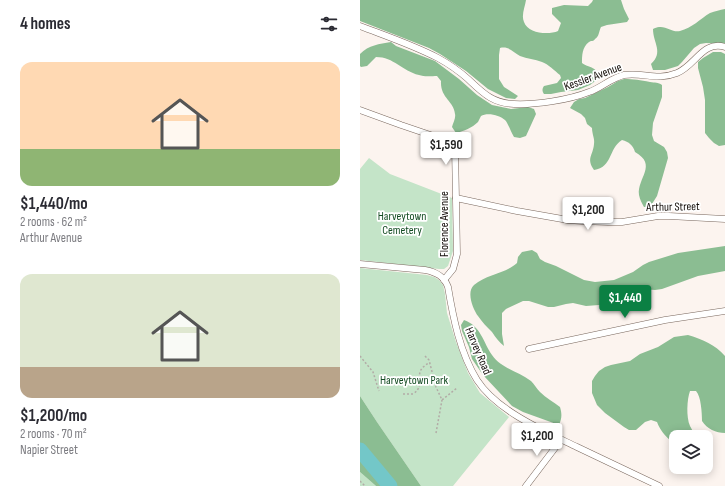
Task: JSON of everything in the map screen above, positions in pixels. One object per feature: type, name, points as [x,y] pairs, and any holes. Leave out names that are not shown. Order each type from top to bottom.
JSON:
[{"type":"street","name":"Kessler Avenue","points":[[360,26],[438,58],[458,71],[487,96],[503,103],[514,104],[550,102],[578,96],[590,92],[616,77],[624,75],[664,77],[672,75],[686,68],[710,47],[716,46],[725,48]]},
{"type":"street","name":"Florence Avenue","points":[[360,110],[453,144],[455,150],[457,254],[453,269],[444,280]]},
{"type":"street","name":"Arthur Street","points":[[456,198],[562,219],[588,222],[622,222],[663,216],[725,219]]},
{"type":"street","points":[[360,264],[432,272],[440,275],[444,280]]},
{"type":"street","name":"Harvey Road","points":[[444,280],[448,287],[456,329],[469,364],[478,380],[492,398],[529,423],[659,486]]},
{"type":"street","points":[[529,349],[665,320],[725,311]]},
{"type":"street","points":[[526,486],[562,440]]},
{"type":"path","points":[[360,356],[373,372],[380,391]]},
{"type":"path","points":[[425,356],[429,360],[436,387],[442,400],[436,433]]},
{"type":"path","points":[[403,394],[413,394],[418,390],[420,386],[419,372],[423,367],[430,363]]},
{"type":"path","points":[[442,400],[457,388]]},
{"type":"path","points":[[360,481],[365,486]]},
{"type":"green space","points":[[360,0],[526,0],[523,19],[526,26],[534,31],[544,33],[558,31],[561,23],[552,14],[552,8],[564,5],[588,6],[593,0],[621,0],[629,19],[627,22],[601,27],[597,37],[585,46],[582,63],[593,68],[597,72],[598,79],[590,85],[578,90],[544,94],[542,90],[544,86],[557,83],[561,78],[560,75],[544,63],[525,58],[508,49],[500,48],[499,79],[504,87],[518,96],[515,99],[506,98],[488,89],[466,71],[429,48],[360,21]]},
{"type":"green space","points":[[725,9],[725,44],[700,44],[694,48],[678,66],[665,70],[653,70],[651,64],[657,55],[657,47],[653,29],[665,27],[675,31],[684,30],[710,13]]},
{"type":"green space","points":[[391,42],[396,46],[435,61],[477,95],[492,105],[511,109],[528,107],[534,109],[536,114],[526,136],[520,138],[514,137],[505,120],[490,114],[481,116],[478,122],[473,126],[456,133],[452,127],[455,117],[454,110],[443,92],[441,81],[437,76],[423,76],[413,73],[388,59],[376,57],[367,66],[360,66],[360,54],[363,51],[374,45]]},
{"type":"green space","points":[[713,52],[721,52],[725,54],[725,145],[719,146],[714,143],[705,133],[705,100],[698,68],[698,62]]},
{"type":"green space","points":[[624,79],[659,83],[662,85],[662,97],[653,123],[652,135],[654,141],[664,147],[668,158],[657,196],[650,207],[644,207],[639,195],[639,189],[646,167],[642,157],[635,152],[630,144],[622,140],[614,148],[608,162],[600,168],[594,170],[590,163],[594,142],[592,128],[587,124],[585,118],[581,114],[570,108],[574,102],[579,99],[585,98]]},
{"type":"green space","name":"Harveytown Cemetery","points":[[369,158],[390,174],[452,198],[453,251],[448,266],[444,269],[360,260],[360,169]]},
{"type":"green space","points":[[725,246],[725,271],[698,276],[662,289],[642,289],[633,296],[619,302],[586,306],[573,303],[548,307],[529,301],[523,301],[506,309],[502,313],[502,334],[504,346],[480,318],[474,309],[470,296],[472,288],[479,281],[512,267],[517,263],[518,257],[522,252],[532,250],[545,262],[584,280],[595,282],[614,280],[633,272],[649,262],[678,253]]},
{"type":"green space","name":"Harveytown Park","points":[[360,268],[427,275],[439,280],[443,285],[447,313],[468,373],[480,393],[509,417],[453,486],[421,486],[360,396]]},
{"type":"green space","points":[[464,320],[478,330],[492,355],[500,364],[531,381],[542,394],[560,407],[561,420],[559,425],[523,412],[512,406],[483,375],[472,359],[469,347],[462,331],[461,325]]},
{"type":"green space","points":[[688,335],[699,339],[717,348],[725,356],[725,433],[712,430],[702,421],[700,401],[696,391],[690,391],[687,408],[688,418],[692,430],[669,430],[669,439],[660,429],[657,422],[651,420],[645,422],[636,430],[629,430],[605,413],[597,405],[592,393],[592,381],[599,371],[611,365],[630,361],[640,354],[658,347],[674,337]]},
{"type":"green space","points":[[360,396],[421,486],[397,486],[360,444]]},
{"type":"green space","points":[[360,457],[387,486],[376,486],[360,472]]},
{"type":"green space","points":[[360,472],[376,486],[360,486]]},
{"type":"waterway","points":[[360,450],[390,486]]}]
